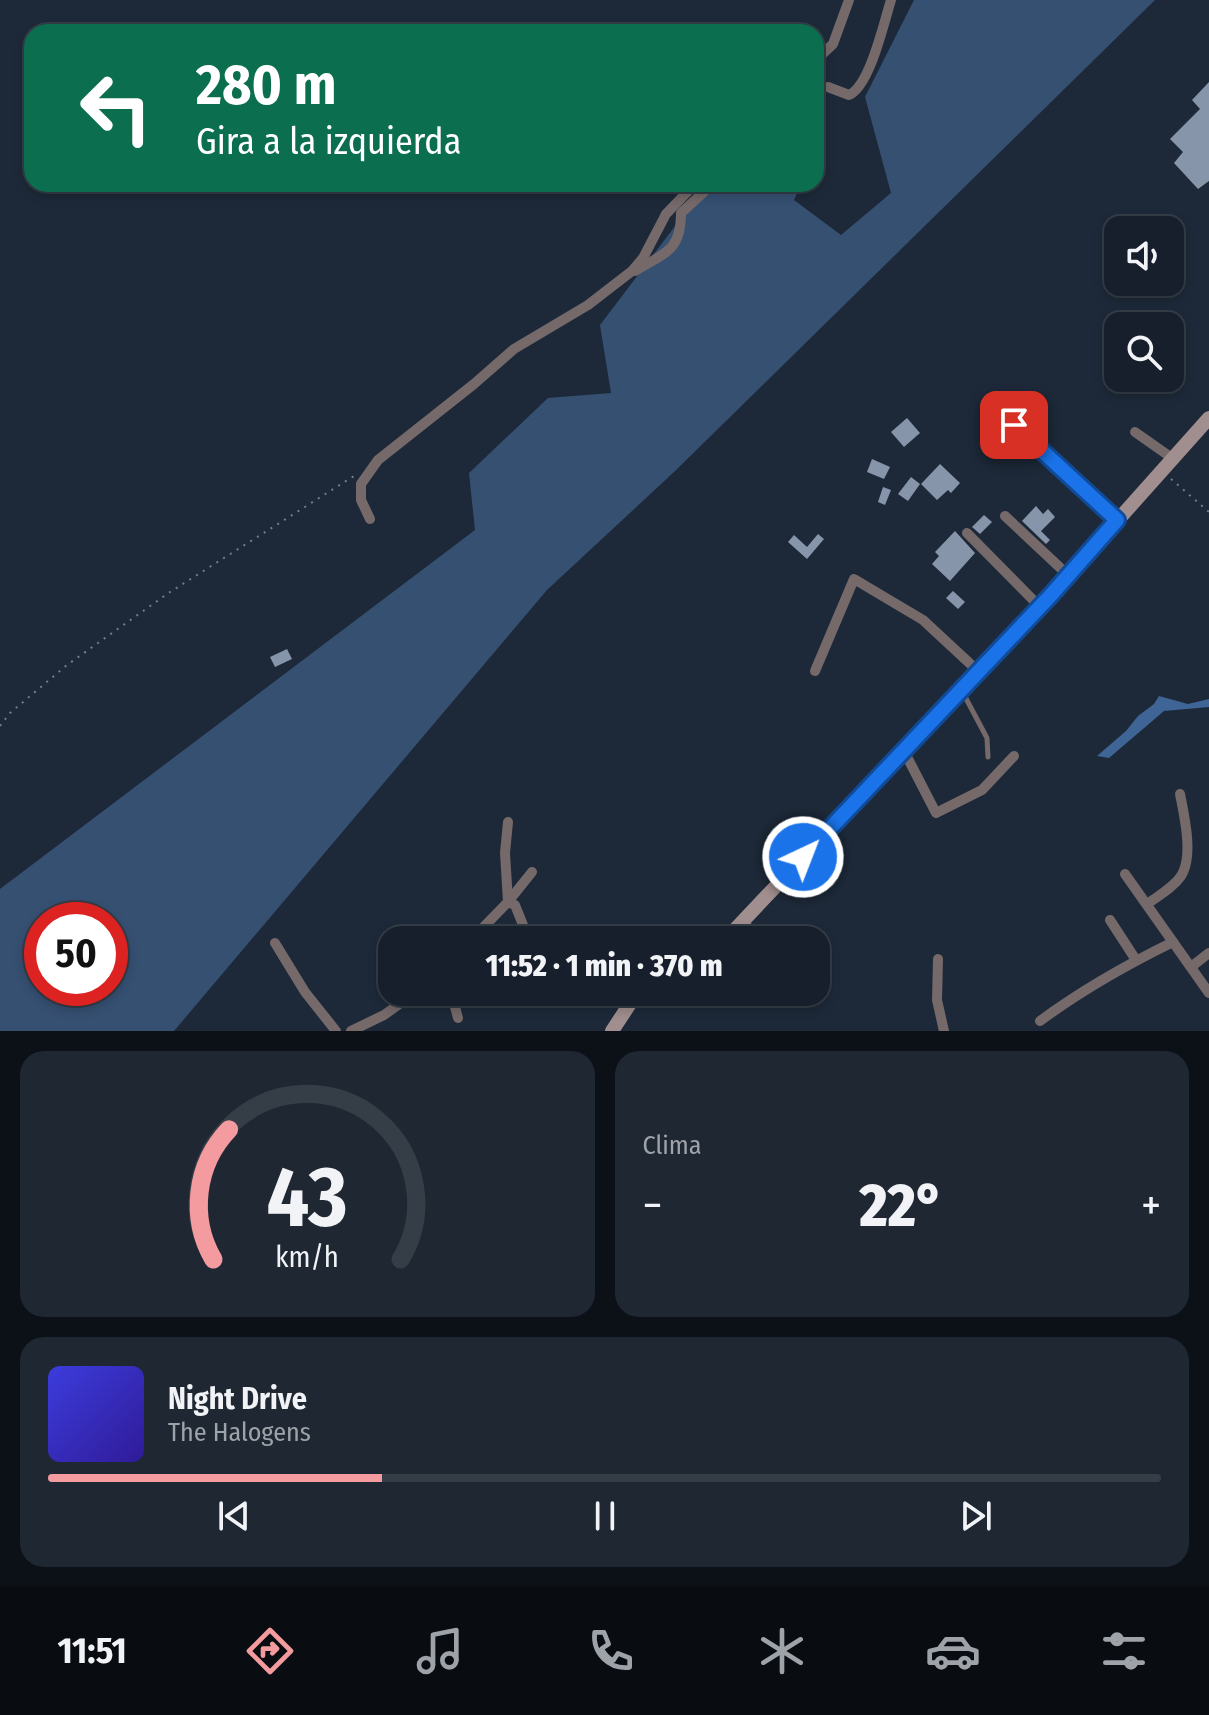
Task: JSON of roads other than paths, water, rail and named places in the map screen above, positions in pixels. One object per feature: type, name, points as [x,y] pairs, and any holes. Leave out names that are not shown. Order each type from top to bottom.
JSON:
[{"type":"main road","points":[[738,926],[1069,576],[1209,418]]},
{"type":"main road","points":[[612,1031],[628,1006]]},
{"type":"street","points":[[824,52],[833,44],[849,0]]},
{"type":"street","points":[[828,87],[849,95],[855,92],[872,58],[891,0]]},
{"type":"street","points":[[626,276],[643,258],[666,214],[687,192]]},
{"type":"street","points":[[370,519],[361,500],[361,484],[378,460],[514,349],[664,255],[678,240],[682,230],[681,213],[704,192]]},
{"type":"street","points":[[1014,425],[1117,520]]},
{"type":"street","points":[[1135,432],[1172,458]]},
{"type":"street","points":[[1005,516],[1069,576]]},
{"type":"street","points":[[967,533],[1040,607]]},
{"type":"street","points":[[815,671],[854,579],[923,620],[979,672]]},
{"type":"street","points":[[904,751],[936,813],[982,790],[1014,756]]},
{"type":"street","points":[[1147,904],[1183,873],[1187,832],[1180,794]]},
{"type":"street","points":[[508,822],[505,853],[508,902]]},
{"type":"street","points":[[485,926],[532,872]]},
{"type":"street","points":[[1125,874],[1209,993]]},
{"type":"street","points":[[508,902],[515,905],[523,926]]},
{"type":"street","points":[[1110,920],[1136,960]]},
{"type":"street","points":[[742,921],[747,926]]},
{"type":"street","points":[[1040,1021],[1081,992],[1173,942]]},
{"type":"street","points":[[275,943],[305,992],[336,1031]]},
{"type":"street","points":[[1191,967],[1209,953]]},
{"type":"street","points":[[938,959],[937,1000],[944,1031]]},
{"type":"street","points":[[351,1031],[397,1006]]},
{"type":"street","points":[[455,1006],[458,1018]]},
{"type":"lane","points":[[961,690],[987,738],[988,757]]}]
